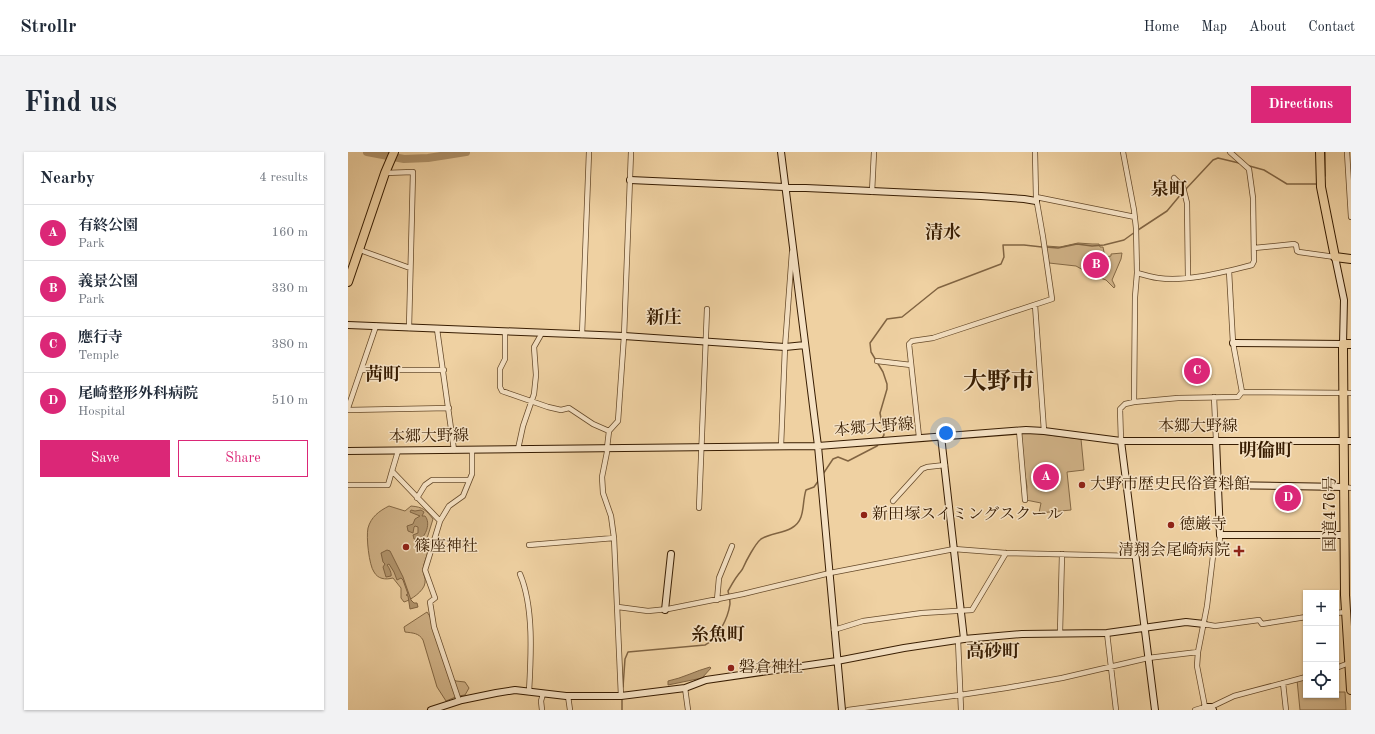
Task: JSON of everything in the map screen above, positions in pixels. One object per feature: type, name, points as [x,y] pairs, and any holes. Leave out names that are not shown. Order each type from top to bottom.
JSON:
[{"type":"highway","points":[[348,282],[385,173],[394,152]]},
{"type":"highway","points":[[1320,152],[1321,187],[1335,257],[1351,260]]},
{"type":"highway","name":"国道476号","points":[[1347,344],[1348,609],[1351,690]]},
{"type":"street","points":[[582,335],[589,152]]},
{"type":"street","points":[[621,696],[614,538],[611,516],[604,493],[602,477],[609,431],[618,422],[624,336],[631,152]]},
{"type":"street","points":[[781,152],[818,446],[842,710]]},
{"type":"street","points":[[872,192],[874,152]]},
{"type":"street","points":[[919,438],[909,344],[912,341],[932,338],[1052,299],[1036,199],[1035,152]]},
{"type":"street","points":[[1123,152],[1135,217],[1136,274],[1134,402]]},
{"type":"street","points":[[1136,274],[1156,278],[1188,278],[1229,271],[1252,265],[1254,261],[1253,198],[1249,169],[1230,152]]},
{"type":"street","points":[[1347,152],[1351,217]]},
{"type":"street","points":[[385,173],[413,172],[408,328]]},
{"type":"street","points":[[1174,178],[1183,187],[1187,204],[1188,278]]},
{"type":"street","points":[[630,180],[1036,199],[1135,217]]},
{"type":"street","points":[[1233,342],[1347,344],[1344,300],[1335,257],[1299,252],[1294,244],[1254,248]]},
{"type":"street","points":[[781,446],[785,347],[792,246]]},
{"type":"street","points":[[360,250],[410,268]]},
{"type":"street","points":[[1155,710],[1121,441],[1120,409],[1125,404],[1134,402],[1238,397],[1242,392],[1233,342],[1229,271]]},
{"type":"street","points":[[1035,304],[1044,431]]},
{"type":"street","points":[[699,508],[706,309]]},
{"type":"street","points":[[348,325],[624,336],[785,347],[805,345]]},
{"type":"street","points":[[376,326],[348,409],[449,408]]},
{"type":"street","points":[[437,329],[444,370],[454,450]]},
{"type":"street","points":[[505,332],[505,360],[500,369],[500,387],[502,391],[531,402],[561,410],[569,408],[593,424],[609,431]]},
{"type":"street","points":[[518,449],[523,426],[534,394],[536,375],[534,347],[542,333]]},
{"type":"street","points":[[877,360],[911,365]]},
{"type":"street","points":[[361,370],[444,370]]},
{"type":"street","points":[[348,386],[355,389]]},
{"type":"street","points":[[1242,392],[1348,393]]},
{"type":"street","points":[[1210,708],[1197,666],[1213,556],[1218,550],[1220,535],[1214,397]]},
{"type":"street","points":[[1019,430],[1025,500]]},
{"type":"street","name":"本郷大野線","points":[[348,451],[818,446],[1019,430],[1044,431],[1121,441],[1348,441]]},
{"type":"street","points":[[941,436],[961,611],[961,710]]},
{"type":"street","points":[[459,701],[434,627],[430,602],[435,598],[425,570],[440,521],[449,506],[463,496],[472,474],[472,450]]},
{"type":"street","points":[[348,486],[388,485],[398,451]]},
{"type":"street","points":[[893,501],[922,469],[926,467],[945,465]]},
{"type":"street","points":[[392,471],[440,521]]},
{"type":"street","points":[[417,498],[425,485],[432,480],[469,480]]},
{"type":"street","points":[[1218,485],[1348,487]]},
{"type":"street","points":[[1220,535],[1348,535]]},
{"type":"street","points":[[528,545],[614,538]]},
{"type":"street","points":[[717,600],[719,578],[732,546]]},
{"type":"street","points":[[618,607],[648,611],[665,610],[717,600],[830,573],[954,549],[1006,553],[1135,556]]},
{"type":"street","points":[[834,630],[870,620],[922,613],[972,610],[1006,553]]},
{"type":"street","points":[[665,610],[671,554]]},
{"type":"street","points":[[1060,632],[1062,554]]},
{"type":"street","points":[[520,574],[527,599],[531,654],[529,692]]},
{"type":"street","points":[[431,710],[452,707],[459,701],[515,690],[568,696],[621,696],[685,688],[706,680],[837,661],[904,648],[961,640],[1060,632],[1107,633],[1186,622],[1215,626],[1259,620],[1262,624],[1303,617]]},
{"type":"street","points":[[1107,633],[1116,710]]},
{"type":"street","points":[[848,710],[960,695],[1062,678],[1148,658],[1198,652]]},
{"type":"street","points":[[1339,667],[1349,662]]},
{"type":"street","points":[[1195,710],[1210,708],[1234,696],[1303,678]]},
{"type":"street","points":[[1283,683],[1286,710]]},
{"type":"street","points":[[685,688],[688,710]]},
{"type":"street","points":[[542,710],[541,700],[543,694]]},
{"type":"street","points":[[568,696],[570,710]]},
{"type":"shaded area","points":[[1078,243],[1099,244],[1100,247],[1103,247],[1105,257],[1111,256],[1111,254],[1122,253],[1112,280],[1115,286],[1114,288],[1106,280],[1094,276],[1076,266],[1049,263],[1046,246],[1060,247]]},
{"type":"shaded area","points":[[1021,433],[1081,439],[1084,470],[1067,472],[1071,510],[1039,513],[1041,503],[1026,500],[1027,487],[1023,462]]},
{"type":"shaded area","points":[[389,506],[405,511],[411,506],[419,507],[426,511],[433,519],[425,545],[428,551],[423,568],[425,578],[424,586],[417,595],[404,602],[401,598],[401,588],[393,578],[382,578],[376,574],[372,568],[368,551],[367,538],[369,524],[376,515]]},
{"type":"shaded area","points":[[411,510],[421,510],[424,512],[422,516],[425,516],[428,522],[424,536],[419,540],[414,539],[413,535],[418,533],[418,527],[414,527],[413,533],[408,531],[407,526],[413,524],[415,519],[420,516],[410,512]]},
{"type":"shaded area","points":[[387,550],[390,551],[403,577],[411,600],[414,603],[417,603],[418,607],[410,609],[408,596],[406,595],[408,594],[403,580],[401,578],[397,580],[389,564],[387,565],[391,576],[386,577],[383,567],[385,564],[381,553]]},
{"type":"shaded area","points":[[427,612],[433,621],[450,677],[456,681],[465,682],[469,688],[465,695],[446,701],[437,687],[423,640],[418,635],[405,632],[404,627]]},
{"type":"shaded area","points":[[710,667],[711,668],[702,678],[668,685],[668,681]]},
{"type":"shaded area","points":[[1303,679],[1303,698],[1339,698],[1339,692],[1345,692],[1346,710],[1300,710],[1297,680]]},
{"type":"waterway","points":[[367,152],[404,159],[428,158],[466,152]]},
{"type":"waterway","points":[[1325,152],[1325,176]]},
{"type":"waterway","points":[[1185,190],[1213,160],[1218,158],[1239,163]]},
{"type":"waterway","points":[[1246,165],[1264,170],[1287,184],[1318,184]]},
{"type":"waterway","points":[[1138,230],[1167,211],[1182,193]]},
{"type":"waterway","points":[[1046,247],[1058,248],[1077,244],[1092,246],[1104,245],[1124,240],[1135,232]]},
{"type":"waterway","points":[[882,438],[884,435],[880,413],[887,384],[883,372],[871,352],[870,343],[887,319],[902,317],[938,288],[1001,264],[1004,257],[1003,245],[1042,247]]},
{"type":"waterway","points":[[823,474],[833,459],[838,457],[848,461],[877,446],[879,443]]},
{"type":"waterway","points":[[623,687],[625,659],[628,652],[705,645],[714,638],[722,628],[729,610],[730,602],[728,591],[743,569],[753,549],[761,539],[789,529],[798,522],[802,514],[806,490],[814,487],[819,480]]},
{"type":"waterway","points":[[622,699],[622,710]]},
{"type":"place","name":"義景公園","points":[[1096,265]]},
{"type":"place","name":"應行寺","points":[[1197,371]]},
{"type":"place","name":"有終公園","points":[[1046,477]]},
{"type":"place","name":"大野市歴史民俗資料館","points":[[1082,485]]},
{"type":"place","name":"尾崎整形外科病院","points":[[1288,498]]},
{"type":"place","name":"新田塚スイミングスクール","points":[[864,515]]},
{"type":"place","name":"徳巌寺","points":[[1171,525]]},
{"type":"place","name":"篠座神社","points":[[406,547]]},
{"type":"place","name":"清翔会尾崎病院","points":[[1239,551]]},
{"type":"place","name":"磐倉神社","points":[[731,668]]},
{"type":"district","name":"泉町","points":[[1169,190]]},
{"type":"district","name":"清水","points":[[943,233]]},
{"type":"district","name":"新庄","points":[[664,318]]},
{"type":"district","name":"茜町","points":[[383,375]]},
{"type":"district","name":"大野市","points":[[999,383]]},
{"type":"district","name":"明倫町","points":[[1266,451]]},
{"type":"district","name":"糸魚町","points":[[718,635]]},
{"type":"district","name":"高砂町","points":[[993,652]]}]
